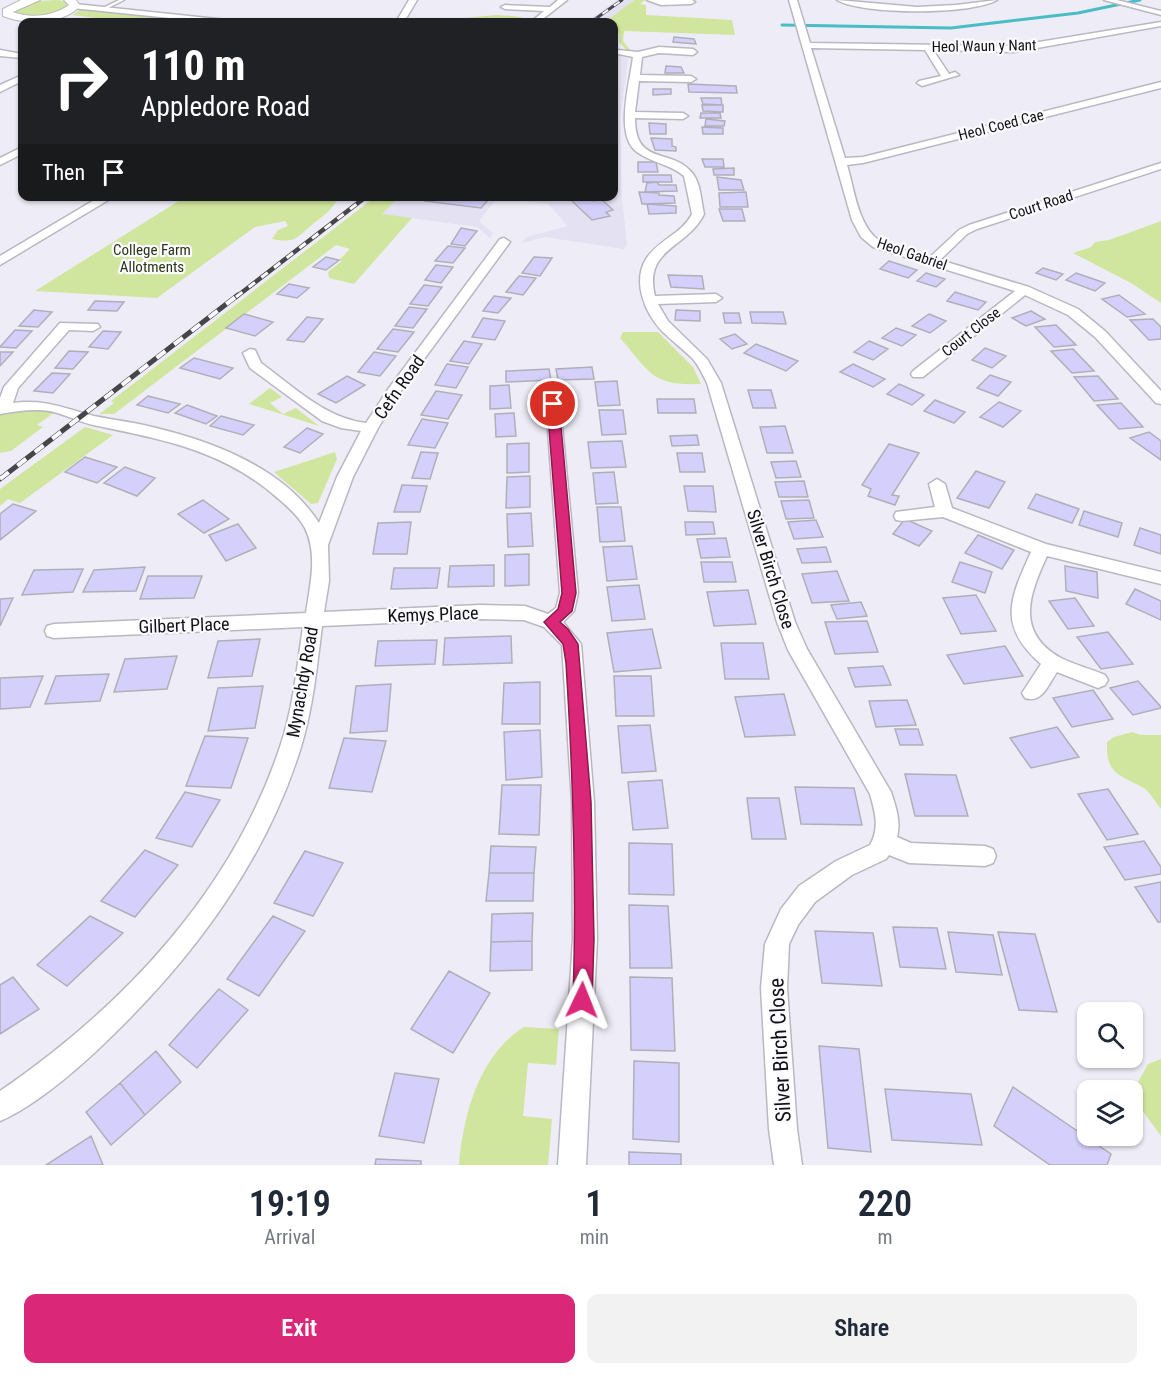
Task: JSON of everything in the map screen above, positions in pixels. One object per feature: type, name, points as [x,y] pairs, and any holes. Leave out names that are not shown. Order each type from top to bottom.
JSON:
[{"type":"street","points":[[5,16],[13,6],[29,0]]},
{"type":"street","points":[[402,18],[413,0]]},
{"type":"street","points":[[540,18],[563,0]]},
{"type":"street","points":[[651,0],[662,3],[691,2]]},
{"type":"street","name":"Heol Gabriel","points":[[794,0],[805,45],[858,220],[865,234],[878,244],[1024,290],[1059,304],[1086,321],[1161,400]]},
{"type":"street","points":[[841,0],[909,8],[963,6],[993,0]]},
{"type":"street","points":[[1112,1],[1161,14]]},
{"type":"street","points":[[53,16],[67,12],[72,3],[103,9],[189,18]]},
{"type":"street","points":[[505,6],[552,9]]},
{"type":"street","points":[[5,16],[71,18]]},
{"type":"street","name":"Heol Waun y Nant","points":[[805,45],[1025,48],[1161,24]]},
{"type":"street","points":[[922,83],[950,76],[928,48]]},
{"type":"street","points":[[618,53],[638,55],[659,50],[693,52]]},
{"type":"street","points":[[0,53],[18,55]]},
{"type":"street","name":"Silver Birch Close","points":[[638,55],[631,137],[633,142],[646,153],[681,168],[689,175],[698,214],[689,229],[668,243],[652,260],[646,276],[650,300],[662,322],[700,358],[714,383],[786,621],[813,680],[880,792],[886,811],[888,830],[878,852],[844,868],[807,894],[789,917],[777,944],[774,988],[783,1129],[788,1165]]},
{"type":"street","points":[[636,78],[691,79]]},
{"type":"street","points":[[0,88],[18,80]]},
{"type":"street","name":"Heol Coed Cae","points":[[841,162],[863,160],[1161,85]]},
{"type":"street","points":[[632,115],[683,116]]},
{"type":"street","points":[[0,162],[18,152]]},
{"type":"street","name":"Court Road","points":[[932,261],[963,232],[973,227],[1161,166]]},
{"type":"street","points":[[0,261],[102,201]]},
{"type":"street","name":"Cefn Road","points":[[319,546],[345,477],[370,428],[394,391],[504,242]]},
{"type":"street","name":"Court Close","points":[[918,374],[1024,290]]},
{"type":"street","points":[[650,300],[716,298]]},
{"type":"street","points":[[2,409],[11,387],[65,326],[93,327]]},
{"type":"street","points":[[250,353],[255,365],[327,418],[346,425],[370,428]]},
{"type":"street","points":[[553,404],[569,593],[565,611],[551,622],[571,644],[583,802],[585,939],[572,1165]]},
{"type":"street","name":"Mynachdy Road","points":[[0,1107],[66,1058],[131,999],[176,951],[238,863],[276,786],[290,748],[300,709],[320,581],[319,546],[307,519],[281,491],[244,465],[219,453],[175,438],[56,409],[25,406],[2,409]]},
{"type":"street","points":[[937,484],[945,511]]},
{"type":"street","points":[[902,516],[945,511],[1041,549],[1161,578]]},
{"type":"street","points":[[1041,549],[1020,598],[1019,609],[1022,623],[1030,639],[1053,662],[1098,680]]},
{"type":"street","name":"Kemys Place","points":[[313,619],[510,612],[551,622]]},
{"type":"street","name":"Gilbert Place","points":[[54,630],[313,619]]},
{"type":"street","points":[[1032,693],[1053,662]]},
{"type":"street","points":[[884,842],[909,853],[985,856]]},
{"type":"lane","points":[[103,9],[122,0]]},
{"type":"shaded area","points":[[617,0],[634,0],[610,18],[592,18]]},
{"type":"shaded area","points":[[618,55],[628,59],[620,120],[622,198],[627,245],[624,249],[545,237],[522,243],[526,237],[568,226],[548,204],[522,201],[618,201]]},
{"type":"shaded area","points":[[395,201],[495,201],[479,221],[493,233],[490,238],[477,227],[381,214]]},
{"type":"green space","points":[[634,0],[645,0],[640,4],[646,5],[646,15],[732,20],[735,35],[624,31],[623,41],[631,51],[627,51],[619,42],[618,18],[610,18]]},
{"type":"green space","points":[[38,1],[67,2],[70,6],[43,15],[13,14],[12,10]]},
{"type":"green space","points":[[90,9],[176,18],[96,18],[72,15],[80,10]]},
{"type":"green space","points":[[496,15],[522,18],[464,18]]},
{"type":"green space","name":"College Farm Allotments","points":[[179,201],[336,201],[328,212],[291,240],[272,239],[278,230],[288,226],[285,221],[255,227],[157,298],[35,291]]},
{"type":"green space","points":[[370,201],[395,201],[382,214],[412,218],[354,284],[329,278],[328,272],[342,261],[339,260],[350,249],[336,245],[114,414],[99,414],[114,403],[111,401]]},
{"type":"green space","points":[[1161,221],[1161,303],[1131,283],[1073,253],[1091,247],[1095,242],[1109,240]]},
{"type":"green space","points":[[623,332],[658,332],[693,367],[701,384],[672,383],[653,375],[620,338]]},
{"type":"green space","points":[[270,388],[282,397],[270,403],[283,414],[296,408],[319,426],[249,404]]},
{"type":"green space","points":[[40,410],[55,412],[37,425],[43,427],[11,451],[0,453],[0,413]]},
{"type":"green space","points":[[85,427],[113,435],[20,503],[8,499],[0,506],[0,489]]},
{"type":"green space","points":[[335,452],[337,459],[318,503],[311,504],[274,472]]},
{"type":"green space","points":[[1132,732],[1141,735],[1161,735],[1161,809],[1147,791],[1115,772],[1111,767],[1107,742],[1114,737]]},
{"type":"green space","points":[[524,1027],[559,1029],[556,1065],[528,1063],[523,1116],[552,1119],[548,1165],[459,1165],[469,1107],[476,1088],[495,1053]]},
{"type":"green space","points":[[1161,1059],[1161,1136],[1143,1112],[1143,1080],[1139,1080],[1148,1064]]},
{"type":"building","points":[[674,37],[694,39],[696,44],[673,42]]},
{"type":"building","points":[[666,66],[681,67],[684,73],[665,73]]},
{"type":"building","points":[[688,84],[736,86],[737,93],[689,92]]},
{"type":"building","points":[[653,89],[671,89],[671,94],[653,95]]},
{"type":"building","points":[[701,98],[721,98],[722,105],[703,104]]},
{"type":"building","points":[[702,105],[723,105],[723,112],[703,111]]},
{"type":"building","points":[[701,113],[720,113],[721,118],[700,118]]},
{"type":"building","points":[[706,119],[725,121],[724,126],[705,126]]},
{"type":"building","points":[[649,123],[666,124],[666,134],[650,134]]},
{"type":"building","points":[[702,127],[723,128],[723,134],[703,134]]},
{"type":"building","points":[[651,138],[672,139],[672,146],[676,147],[676,151],[655,150]]},
{"type":"building","points":[[702,159],[723,159],[724,167],[705,167]]},
{"type":"building","points":[[638,162],[656,162],[658,172],[638,172]]},
{"type":"building","points":[[734,168],[734,175],[714,175],[713,169]]},
{"type":"building","points":[[643,175],[671,175],[672,182],[643,182]]},
{"type":"building","points":[[717,177],[741,180],[744,190],[719,190]]},
{"type":"building","points":[[657,182],[659,185],[676,185],[677,191],[645,192],[647,183]]},
{"type":"building","points":[[639,192],[674,196],[675,203],[642,204]]},
{"type":"building","points":[[746,192],[748,207],[720,207],[719,193]]},
{"type":"building","points":[[425,201],[487,201],[481,208]]},
{"type":"building","points":[[572,201],[603,201],[613,210],[606,212],[610,216],[592,220]]},
{"type":"building","points":[[647,204],[676,206],[676,213],[649,214]]},
{"type":"building","points":[[719,209],[742,209],[745,221],[723,221]]},
{"type":"building","points":[[461,228],[477,231],[465,246],[451,244]]},
{"type":"building","points":[[448,246],[465,248],[453,263],[435,261]]},
{"type":"building","points":[[326,257],[339,260],[326,270],[313,267]]},
{"type":"building","points":[[534,257],[552,258],[540,276],[522,273]]},
{"type":"building","points":[[889,261],[917,270],[908,278],[880,269]]},
{"type":"building","points":[[436,265],[453,267],[441,283],[425,280]]},
{"type":"building","points":[[1043,268],[1063,274],[1056,280],[1036,273]]},
{"type":"building","points":[[926,273],[945,279],[936,287],[917,281]]},
{"type":"building","points":[[1076,273],[1105,283],[1095,291],[1066,280]]},
{"type":"building","points":[[668,275],[702,276],[704,289],[671,287]]},
{"type":"building","points":[[519,276],[536,278],[523,295],[506,292]]},
{"type":"building","points":[[289,284],[309,288],[297,298],[277,294]]},
{"type":"building","points":[[424,285],[442,287],[428,306],[410,304]]},
{"type":"building","points":[[955,292],[986,302],[978,310],[947,301]]},
{"type":"building","points":[[1119,295],[1145,314],[1127,317],[1102,299]]},
{"type":"building","points":[[494,296],[511,298],[498,313],[483,311]]},
{"type":"building","points":[[95,301],[124,302],[117,311],[88,310]]},
{"type":"building","points":[[409,307],[427,309],[413,328],[395,326]]},
{"type":"building","points":[[34,310],[52,312],[38,327],[19,326]]},
{"type":"building","points":[[676,310],[700,311],[700,321],[675,320]]},
{"type":"building","points":[[1031,311],[1045,319],[1026,326],[1012,318]]},
{"type":"building","points":[[750,312],[783,312],[786,324],[752,323]]},
{"type":"building","points":[[723,313],[739,313],[741,323],[725,323]]},
{"type":"building","points":[[244,314],[273,322],[255,336],[226,328]]},
{"type":"building","points":[[929,314],[946,321],[930,333],[912,326]]},
{"type":"building","points":[[307,317],[323,319],[304,342],[287,340]]},
{"type":"building","points":[[483,318],[505,321],[495,340],[472,337]]},
{"type":"building","points":[[1153,319],[1161,327],[1161,339],[1149,340],[1130,320]]},
{"type":"building","points":[[1056,325],[1076,345],[1054,347],[1035,327]]},
{"type":"building","points":[[896,328],[916,335],[902,346],[882,338]]},
{"type":"building","points":[[393,329],[414,332],[398,352],[377,349]]},
{"type":"building","points":[[15,330],[32,331],[16,348],[0,347]]},
{"type":"building","points":[[103,331],[121,332],[108,349],[89,347]]},
{"type":"building","points":[[735,334],[747,344],[732,349],[720,339]]},
{"type":"building","points":[[464,341],[482,344],[469,364],[450,361]]},
{"type":"building","points":[[869,341],[888,349],[873,360],[854,352]]},
{"type":"building","points":[[756,344],[798,361],[786,371],[744,353]]},
{"type":"building","points":[[985,348],[1006,356],[992,368],[972,360]]},
{"type":"building","points":[[1073,349],[1094,371],[1072,373],[1051,351]]},
{"type":"building","points":[[69,351],[88,352],[73,369],[55,368]]},
{"type":"building","points":[[0,352],[13,352],[0,366]]},
{"type":"building","points":[[374,352],[396,356],[380,376],[358,372]]},
{"type":"building","points":[[194,358],[233,368],[220,379],[180,368]]},
{"type":"building","points":[[447,364],[468,367],[456,388],[435,385]]},
{"type":"building","points":[[853,364],[885,379],[873,387],[840,372]]},
{"type":"building","points":[[592,367],[594,379],[558,380],[556,369]]},
{"type":"building","points":[[549,369],[551,380],[506,382],[506,371]]},
{"type":"building","points":[[52,373],[70,374],[53,393],[34,391]]},
{"type":"building","points":[[990,375],[1011,382],[998,396],[977,388]]},
{"type":"building","points":[[347,376],[365,385],[336,403],[318,394]]},
{"type":"building","points":[[1098,376],[1118,399],[1094,401],[1074,377]]},
{"type":"building","points":[[617,381],[620,405],[598,406],[595,382]]},
{"type":"building","points":[[899,384],[924,395],[912,405],[887,394]]},
{"type":"building","points":[[509,385],[511,408],[490,409],[490,386]]},
{"type":"building","points":[[748,390],[771,390],[776,408],[753,408]]},
{"type":"building","points":[[436,391],[462,395],[448,419],[421,415]]},
{"type":"building","points":[[148,396],[180,404],[168,413],[137,405]]},
{"type":"building","points":[[657,399],[694,399],[696,413],[658,413]]},
{"type":"building","points":[[935,400],[965,412],[954,423],[924,411]]},
{"type":"building","points":[[999,402],[1021,411],[1003,427],[980,417]]},
{"type":"building","points":[[1121,403],[1143,427],[1119,429],[1097,405]]},
{"type":"building","points":[[187,405],[217,416],[206,424],[175,413]]},
{"type":"building","points":[[599,410],[623,410],[626,434],[602,435]]},
{"type":"building","points":[[514,413],[516,436],[496,437],[495,414]]},
{"type":"building","points":[[221,416],[254,425],[243,435],[210,426]]},
{"type":"building","points":[[422,419],[448,423],[435,448],[408,445]]},
{"type":"building","points":[[785,426],[793,453],[767,453],[760,427]]},
{"type":"building","points":[[307,428],[323,434],[300,453],[284,447]]},
{"type":"building","points":[[1149,432],[1161,441],[1161,460],[1130,438]]},
{"type":"building","points":[[697,435],[699,445],[672,446],[670,436]]},
{"type":"building","points":[[622,441],[626,467],[591,468],[588,442]]},
{"type":"building","points":[[529,443],[529,472],[507,473],[507,444]]},
{"type":"building","points":[[889,444],[919,453],[892,495],[899,496],[895,505],[868,496],[871,489],[862,485]]},
{"type":"building","points":[[421,452],[438,453],[430,479],[412,478]]},
{"type":"building","points":[[677,453],[702,453],[705,472],[680,472]]},
{"type":"building","points":[[85,457],[117,467],[97,483],[65,472]]},
{"type":"building","points":[[796,461],[801,477],[776,478],[771,462]]},
{"type":"building","points":[[125,467],[155,478],[137,496],[104,483]]},
{"type":"building","points":[[976,471],[1005,482],[989,508],[957,498]]},
{"type":"building","points":[[614,472],[618,503],[596,504],[593,473]]},
{"type":"building","points":[[530,476],[530,507],[506,508],[507,477]]},
{"type":"building","points":[[804,481],[808,497],[779,497],[775,482]]},
{"type":"building","points":[[402,485],[427,486],[420,512],[394,512]]},
{"type":"building","points":[[684,486],[713,486],[716,512],[688,511]]},
{"type":"building","points":[[1036,494],[1079,509],[1072,523],[1028,508]]},
{"type":"building","points":[[203,500],[229,519],[204,533],[178,514]]},
{"type":"building","points":[[809,500],[814,518],[786,519],[781,501]]},
{"type":"building","points":[[13,504],[36,511],[0,540],[0,514]]},
{"type":"building","points":[[597,507],[621,507],[625,541],[600,542]]},
{"type":"building","points":[[1084,511],[1122,523],[1118,537],[1079,525]]},
{"type":"building","points":[[531,513],[533,546],[508,547],[507,514]]},
{"type":"building","points":[[905,519],[932,531],[919,546],[893,534]]},
{"type":"building","points":[[816,520],[823,537],[794,539],[788,522]]},
{"type":"building","points":[[411,522],[407,554],[373,554],[378,523]]},
{"type":"building","points":[[685,522],[713,522],[715,534],[686,535]]},
{"type":"building","points":[[238,524],[256,548],[226,561],[209,535]]},
{"type":"building","points":[[1140,528],[1161,535],[1161,554],[1134,545]]},
{"type":"building","points":[[978,535],[1014,550],[1002,569],[965,553]]},
{"type":"building","points":[[726,538],[730,557],[701,558],[697,539]]},
{"type":"building","points":[[632,546],[637,579],[607,581],[603,547]]},
{"type":"building","points":[[826,547],[831,562],[802,563],[797,549]]},
{"type":"building","points":[[529,554],[529,585],[505,586],[505,555]]},
{"type":"building","points":[[701,562],[732,562],[736,582],[704,582]]},
{"type":"building","points":[[960,562],[992,572],[985,593],[952,582]]},
{"type":"building","points":[[494,565],[494,586],[448,587],[450,566]]},
{"type":"building","points":[[1065,566],[1097,572],[1098,598],[1066,591]]},
{"type":"building","points":[[145,567],[136,591],[83,592],[94,570]]},
{"type":"building","points":[[394,568],[440,568],[437,588],[391,589]]},
{"type":"building","points":[[83,569],[73,592],[22,595],[34,570]]},
{"type":"building","points":[[837,571],[849,601],[812,603],[802,574]]},
{"type":"building","points":[[148,576],[202,576],[194,598],[140,599]]},
{"type":"building","points":[[639,585],[645,619],[612,621],[607,587]]},
{"type":"building","points":[[1135,589],[1161,601],[1161,620],[1126,604]]},
{"type":"building","points":[[748,590],[756,624],[714,626],[707,592]]},
{"type":"building","points":[[976,595],[996,631],[961,634],[943,598]]},
{"type":"building","points":[[13,598],[0,626],[0,599]]},
{"type":"building","points":[[1075,598],[1094,626],[1068,629],[1049,601]]},
{"type":"building","points":[[861,602],[867,616],[837,619],[831,605]]},
{"type":"building","points":[[867,621],[878,652],[835,654],[825,622]]},
{"type":"building","points":[[652,629],[661,668],[614,672],[607,633]]},
{"type":"building","points":[[1108,632],[1133,664],[1101,669],[1077,637]]},
{"type":"building","points":[[511,636],[512,663],[443,665],[445,638]]},
{"type":"building","points":[[260,639],[252,676],[208,678],[218,641]]},
{"type":"building","points":[[437,640],[435,664],[375,666],[378,641]]},
{"type":"building","points":[[721,643],[763,643],[769,679],[725,679]]},
{"type":"building","points":[[1005,646],[1023,676],[964,684],[947,655]]},
{"type":"building","points":[[177,656],[167,689],[114,692],[125,659]]},
{"type":"building","points":[[883,666],[891,685],[855,687],[848,668]]},
{"type":"building","points":[[109,674],[100,701],[45,704],[56,676]]},
{"type":"building","points":[[43,676],[30,707],[0,709],[0,678]]},
{"type":"building","points":[[614,676],[651,676],[654,716],[616,716]]},
{"type":"building","points":[[1138,681],[1161,708],[1133,715],[1110,688]]},
{"type":"building","points":[[540,682],[540,724],[502,724],[504,683]]},
{"type":"building","points":[[391,684],[387,731],[350,733],[356,686]]},
{"type":"building","points":[[263,686],[255,728],[208,731],[218,688]]},
{"type":"building","points":[[1093,690],[1113,719],[1072,727],[1053,698]]},
{"type":"building","points":[[784,694],[795,735],[745,737],[735,697]]},
{"type":"building","points":[[907,700],[916,725],[876,727],[869,701]]},
{"type":"building","points":[[650,725],[656,771],[622,773],[618,726]]},
{"type":"building","points":[[1057,727],[1079,757],[1031,768],[1010,738]]},
{"type":"building","points":[[895,729],[918,729],[923,745],[900,745]]},
{"type":"building","points":[[540,730],[542,777],[506,780],[504,732]]},
{"type":"building","points":[[205,736],[248,738],[231,788],[186,786]]},
{"type":"building","points":[[344,738],[386,741],[372,792],[329,788]]},
{"type":"building","points":[[905,774],[956,775],[968,816],[915,816]]},
{"type":"building","points":[[662,780],[668,828],[633,830],[628,782]]},
{"type":"building","points":[[502,785],[541,785],[539,835],[499,834]]},
{"type":"building","points":[[795,787],[854,788],[862,825],[801,824]]},
{"type":"building","points":[[1108,789],[1138,834],[1107,840],[1078,794]]},
{"type":"building","points":[[185,792],[220,800],[192,847],[156,838]]},
{"type":"building","points":[[747,798],[779,798],[786,839],[752,839]]},
{"type":"building","points":[[1144,841],[1161,867],[1161,874],[1125,880],[1104,847]]},
{"type":"building","points":[[629,843],[672,844],[674,895],[629,894]]},
{"type":"building","points":[[491,846],[536,847],[534,873],[489,873]]},
{"type":"building","points":[[145,850],[178,865],[135,917],[101,901]]},
{"type":"building","points":[[305,851],[343,863],[313,916],[274,903]]},
{"type":"building","points":[[489,873],[534,873],[533,901],[486,901]]},
{"type":"building","points":[[1161,882],[1161,922],[1158,922],[1135,887]]},
{"type":"building","points":[[629,905],[668,906],[672,968],[630,968]]},
{"type":"building","points":[[533,913],[532,941],[491,942],[492,914]]},
{"type":"building","points":[[90,916],[123,933],[67,986],[37,965]]},
{"type":"building","points":[[273,916],[305,931],[259,996],[227,979]]},
{"type":"building","points":[[893,927],[937,928],[946,969],[900,967]]},
{"type":"building","points":[[815,931],[873,933],[882,986],[822,983]]},
{"type":"building","points":[[948,932],[993,935],[1002,975],[956,972]]},
{"type":"building","points":[[998,932],[1035,934],[1057,1012],[1019,1010]]},
{"type":"building","points":[[532,941],[532,970],[490,971],[491,942]]},
{"type":"building","points":[[449,971],[490,993],[453,1053],[411,1029]]},
{"type":"building","points":[[13,977],[39,1009],[0,1034],[0,985]]},
{"type":"building","points":[[630,977],[672,978],[675,1051],[631,1050]]},
{"type":"building","points":[[219,989],[248,1010],[197,1068],[169,1045]]},
{"type":"building","points":[[819,1046],[859,1049],[871,1152],[828,1148]]},
{"type":"building","points":[[156,1051],[181,1082],[145,1115],[120,1083]]},
{"type":"building","points":[[634,1061],[679,1063],[679,1142],[633,1139]]},
{"type":"building","points":[[395,1073],[439,1079],[424,1143],[379,1136]]},
{"type":"building","points":[[120,1083],[145,1115],[111,1145],[86,1112]]},
{"type":"building","points":[[1013,1087],[1077,1131],[1077,1146],[1099,1146],[1111,1154],[1107,1165],[1050,1165],[994,1126]]},
{"type":"building","points":[[885,1089],[971,1094],[982,1145],[892,1140]]},
{"type":"building","points":[[91,1136],[103,1165],[46,1165]]},
{"type":"building","points":[[629,1152],[681,1154],[681,1165],[629,1165]]},
{"type":"building","points":[[376,1159],[421,1161],[421,1165],[375,1165]]},
{"type":"waterway","points":[[782,25],[951,28],[1078,13],[1140,0]]},
{"type":"railway","points":[[597,18],[622,0]]},
{"type":"railway","points":[[236,297],[361,201]]},
{"type":"railway","points":[[0,479],[238,295]]},
{"type":"route","points":[[553,404],[569,593],[565,611],[551,622],[571,644],[573,663],[583,802],[585,939],[582,1000]]}]
